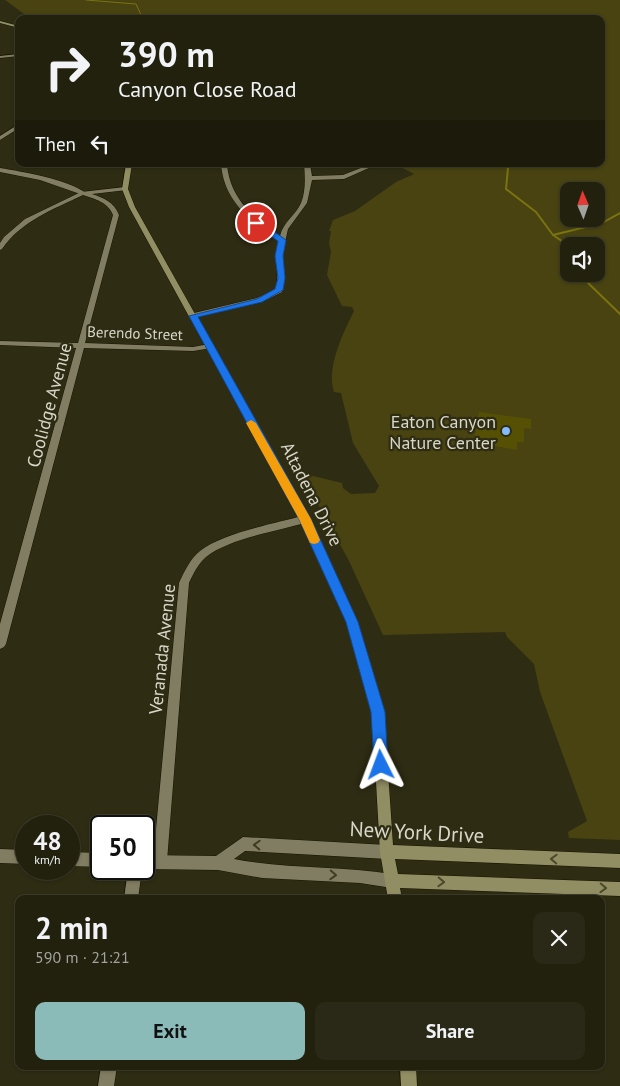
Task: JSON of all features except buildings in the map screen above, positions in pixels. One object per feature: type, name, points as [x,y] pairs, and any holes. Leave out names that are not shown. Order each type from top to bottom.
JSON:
[{"type":"main road","points":[[0,22],[15,26]]},
{"type":"main road","name":"Altadena Drive","points":[[128,167],[125,189],[132,208],[305,519],[352,622],[378,712],[387,852],[394,895]]},
{"type":"main road","name":"New York Drive","points":[[387,852],[620,862]]},
{"type":"main road","points":[[392,881],[620,889]]},
{"type":"main road","points":[[408,1070],[410,1086]]},
{"type":"street","points":[[0,57],[15,56]]},
{"type":"street","points":[[0,138],[15,129]]},
{"type":"street","points":[[224,167],[225,179],[231,192],[256,223],[282,240]]},
{"type":"street","points":[[193,316],[259,300],[279,290],[282,278],[279,256],[282,240],[285,229],[304,203],[309,178],[307,167]]},
{"type":"street","points":[[309,178],[344,177],[368,167]]},
{"type":"street","name":"Coolidge Avenue","points":[[0,170],[24,173],[83,193],[110,204],[115,209],[116,215],[0,644]]},
{"type":"street","points":[[0,248],[6,238],[27,220],[83,193],[125,189]]},
{"type":"street","name":"Berendo Street","points":[[0,344],[193,349],[209,346]]},
{"type":"street","name":"Veranada Avenue","points":[[160,861],[184,583],[192,566],[204,554],[218,545],[305,519]]},
{"type":"street","name":"New York Drive","points":[[218,863],[243,844],[387,852]]},
{"type":"street","points":[[0,856],[15,857]]},
{"type":"street","points":[[155,861],[218,863],[262,870],[360,876],[392,881]]},
{"type":"street","points":[[132,895],[134,880]]},
{"type":"street","points":[[106,1086],[108,1070]]},
{"type":"shaded area","points":[[5,0],[620,0],[620,840],[569,838],[568,832],[587,821],[540,692],[534,664],[507,637],[505,632],[383,635],[349,561],[301,473],[342,483],[343,488],[351,494],[375,493],[379,486],[353,443],[341,393],[334,392],[332,383],[332,372],[337,351],[354,311],[352,307],[342,306],[327,275],[331,252],[329,243],[331,231],[329,231],[333,220],[355,211],[396,182],[414,174],[401,167],[605,167],[605,15],[26,15]]},
{"type":"waterway","points":[[86,0],[136,4],[141,15]]},
{"type":"waterway","points":[[506,167],[508,168],[506,189],[536,212],[553,235]]},
{"type":"waterway","points":[[553,235],[602,223],[620,213]]},
{"type":"waterway","points":[[553,235],[560,240]]},
{"type":"waterway","points":[[587,282],[620,314]]},
{"type":"slow traffic","points":[[251,423],[305,519],[314,540]]},
{"type":"place","name":"Eaton Canyon Nature Center","points":[[506,431]]},
{"type":"route","points":[[256,223],[282,240],[279,256],[282,278],[279,290],[259,300],[193,316],[305,519],[352,622],[378,712],[381,765]]}]
